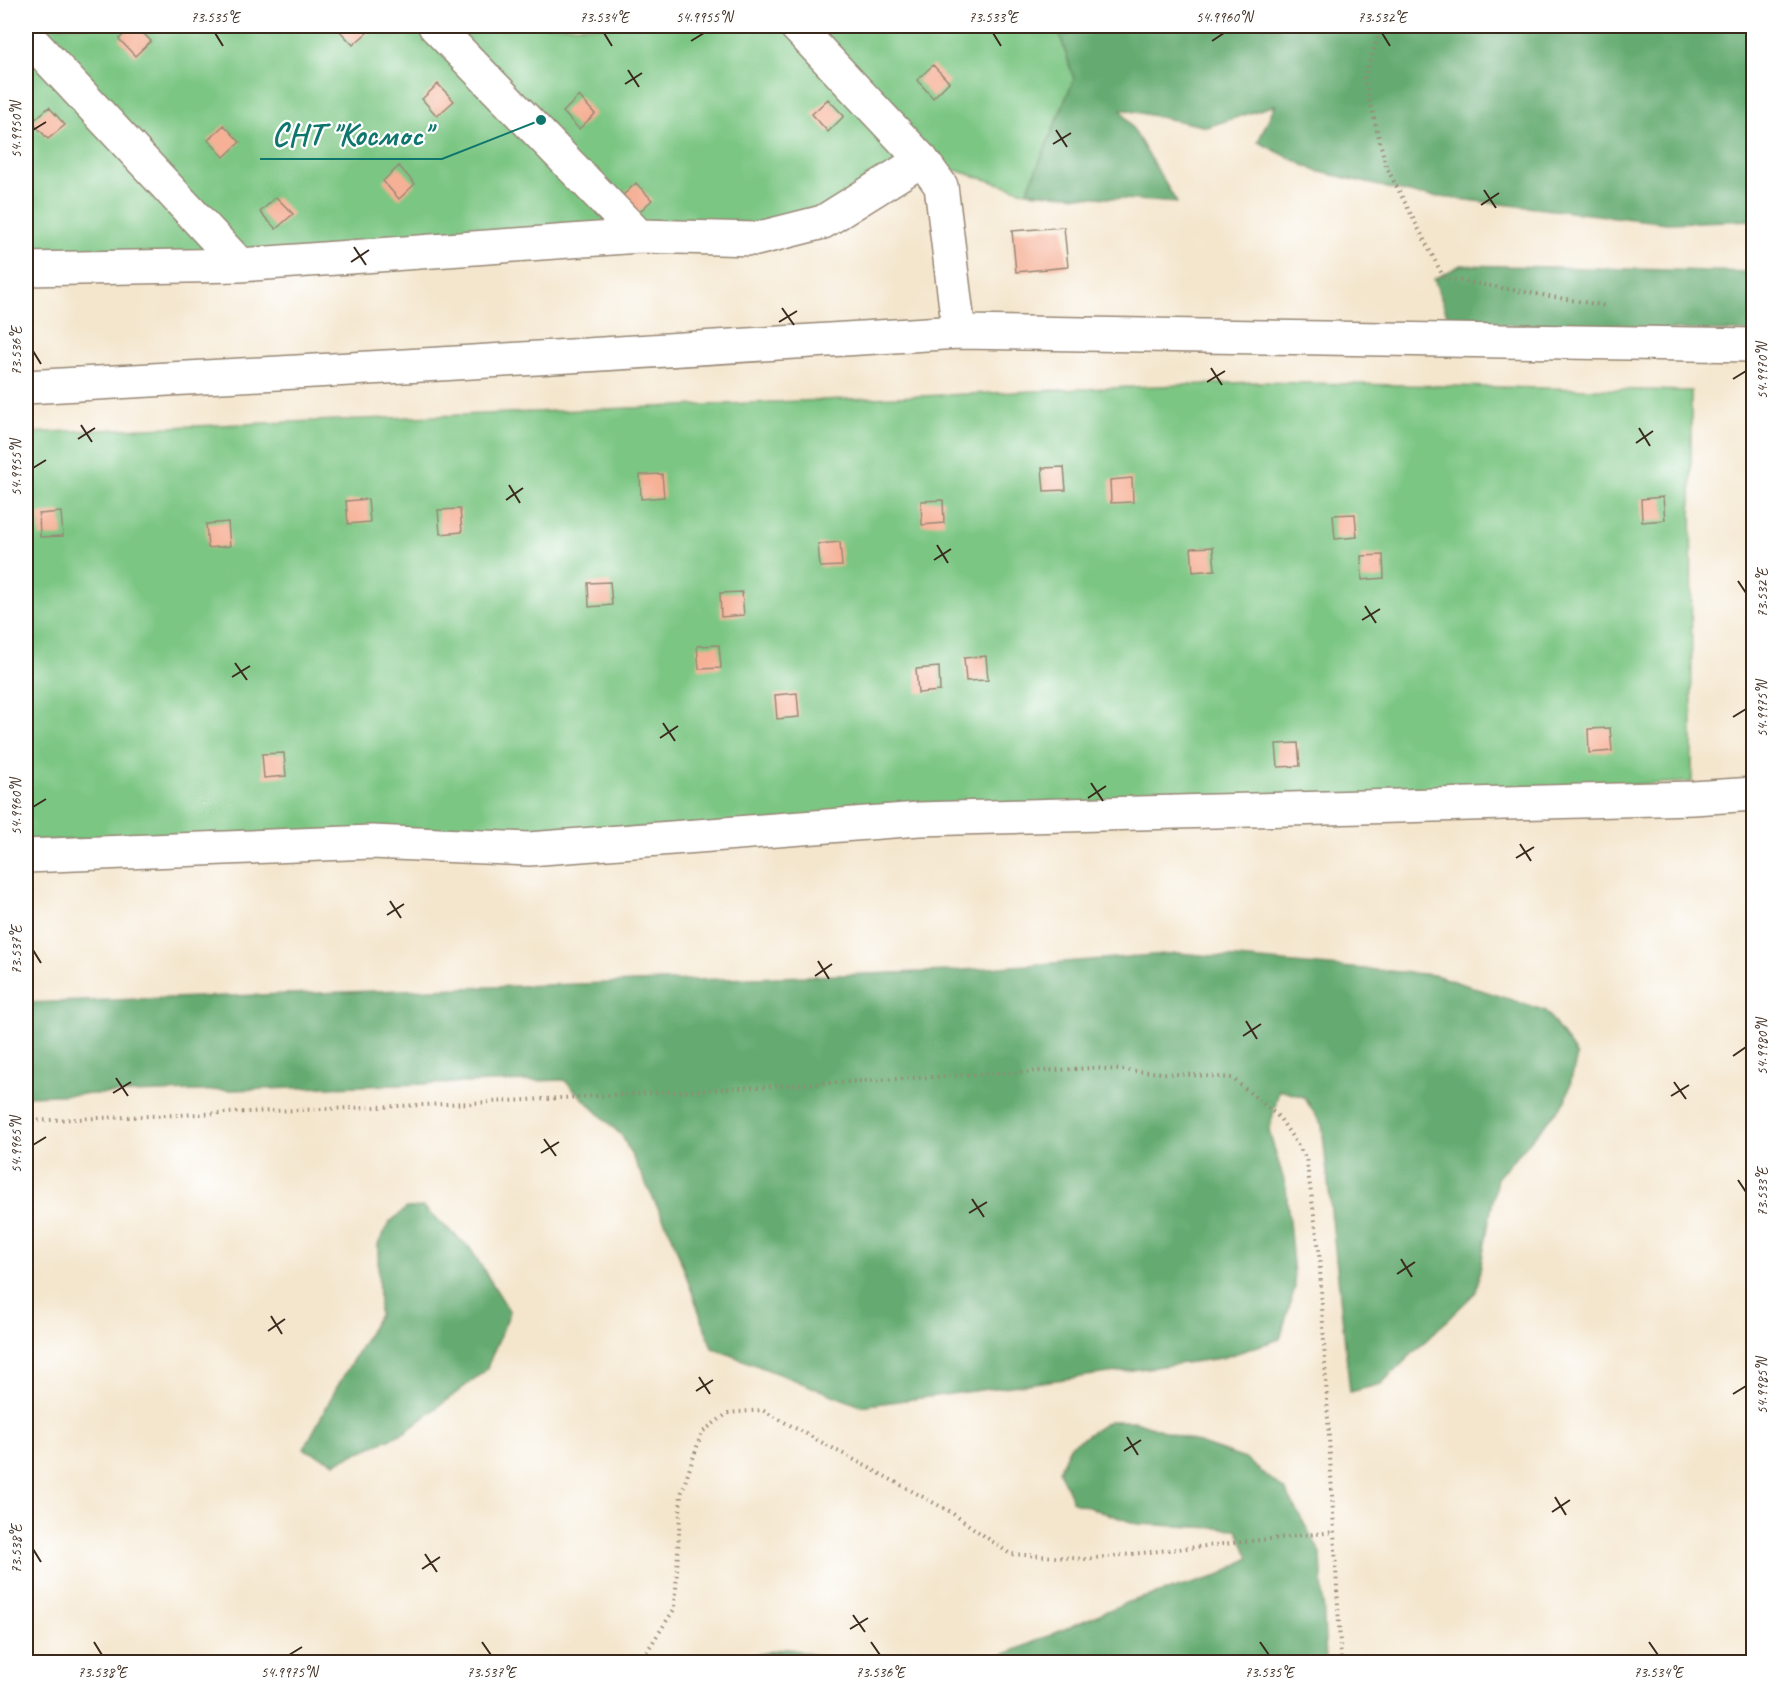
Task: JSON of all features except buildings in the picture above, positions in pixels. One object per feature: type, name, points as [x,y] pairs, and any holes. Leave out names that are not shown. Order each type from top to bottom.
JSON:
[{"type":"street","points":[[435,26],[639,236]]},
{"type":"street","points":[[796,26],[922,160],[941,186],[959,332]]},
{"type":"street","points":[[26,35],[240,265]]},
{"type":"street","points":[[26,269],[240,265],[639,236],[756,239],[823,222],[922,160]]},
{"type":"street","points":[[26,387],[959,332],[1754,345]]},
{"type":"street","points":[[26,856],[372,842],[529,849],[919,819],[1693,798],[1754,794]]},
{"type":"path","points":[[1382,26],[1364,78],[1366,89],[1386,166],[1444,278],[1613,308]]},
{"type":"path","points":[[26,1121],[473,1103],[1093,1068],[1232,1078],[1279,1117],[1306,1158],[1319,1250],[1341,1662]]},
{"type":"path","points":[[640,1662],[675,1608],[681,1494],[702,1432],[728,1413],[762,1410],[949,1511],[1010,1554],[1086,1559],[1334,1532]]},
{"type":"green space","points":[[26,26],[1057,26],[1074,79],[1027,192],[922,160],[823,222],[26,269]]},
{"type":"green space","points":[[1057,26],[1753,26],[1753,220],[1667,223],[1414,194],[1316,171],[1258,142],[1275,105],[1207,127],[1121,109],[1177,203],[1027,192],[1074,79]]},
{"type":"green space","points":[[1461,265],[1753,272],[1753,332],[1450,323],[1434,279]]},
{"type":"green space","points":[[1255,382],[1691,391],[1692,782],[529,833],[26,841],[26,433]]},
{"type":"green space","points":[[1178,953],[1435,975],[1546,1011],[1577,1056],[1566,1101],[1497,1178],[1476,1292],[1381,1384],[1350,1392],[1322,1125],[1304,1097],[1279,1090],[1269,1131],[1286,1187],[1295,1287],[1280,1339],[1222,1358],[861,1406],[712,1348],[672,1236],[622,1136],[564,1080],[26,1096],[26,1003],[951,971]]},
{"type":"green space","points":[[423,1207],[470,1248],[510,1312],[486,1370],[405,1432],[335,1463],[304,1449],[379,1315],[378,1244],[390,1222],[407,1208]]},
{"type":"green space","points":[[1109,1421],[1135,1421],[1245,1459],[1286,1491],[1321,1554],[1326,1662],[979,1662],[989,1661],[1128,1602],[1219,1576],[1249,1558],[1237,1529],[1137,1524],[1073,1502],[1059,1471],[1070,1446]]},
{"type":"green space","points":[[786,1648],[842,1662],[725,1662]]},
{"type":"place","name":"СНТ \"Космос\"","points":[[541,120]]}]
